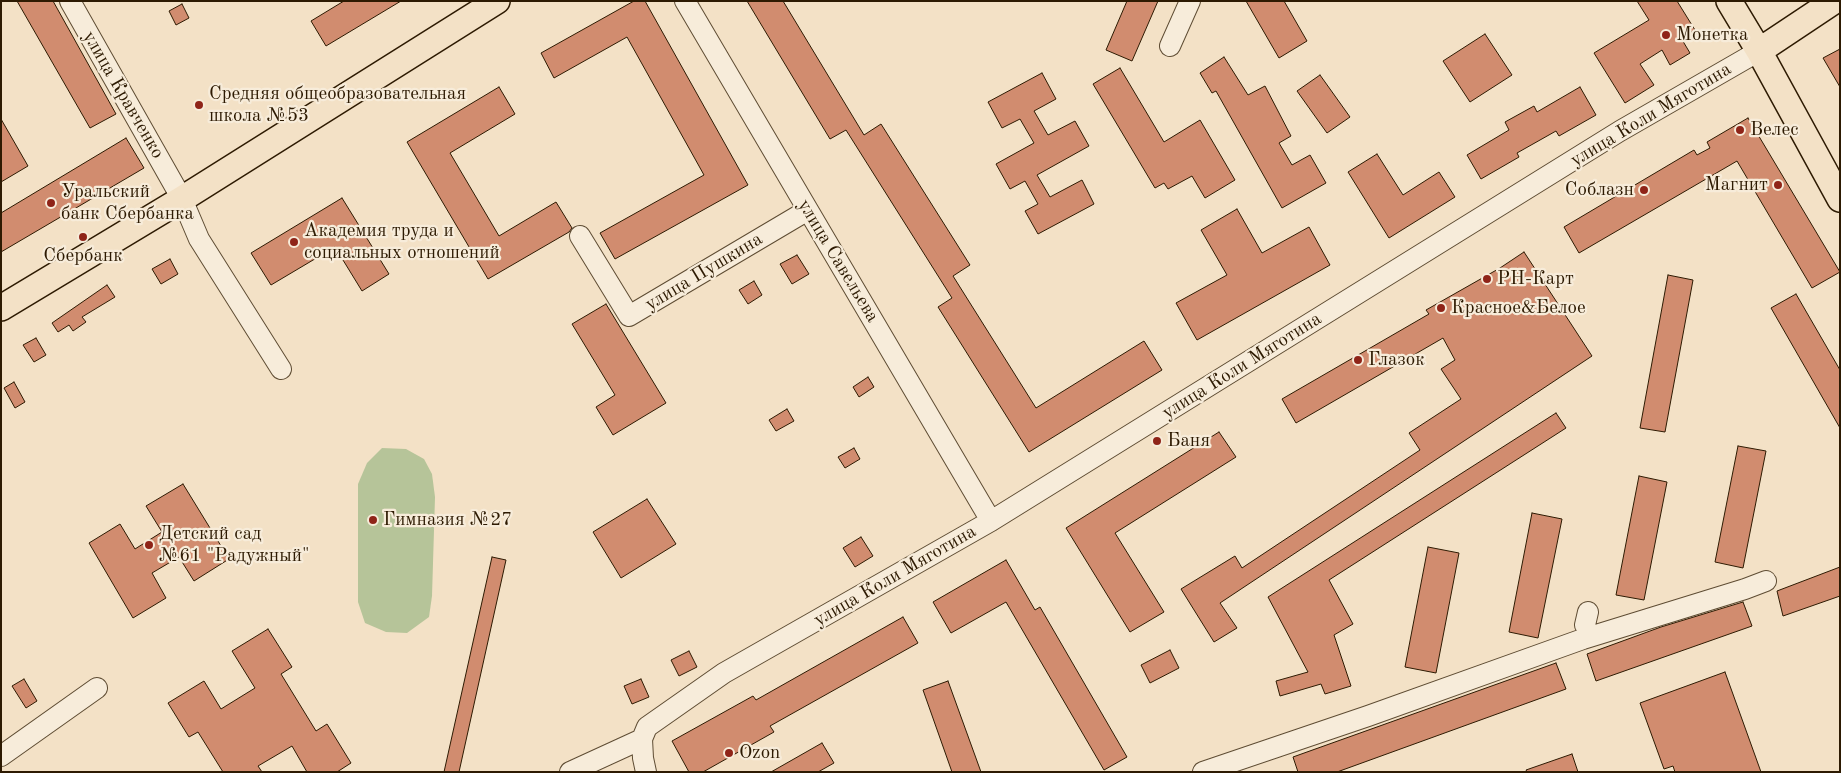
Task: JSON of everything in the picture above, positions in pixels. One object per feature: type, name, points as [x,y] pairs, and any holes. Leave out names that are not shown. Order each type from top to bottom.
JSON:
[{"type":"main road","points":[[1,308],[182,199],[497,1]]},
{"type":"main road","points":[[1729,1],[1759,51],[1840,199]]},
{"type":"main road","name":"улица Коли Мяготина","points":[[1759,51],[1834,1]]},
{"type":"street","name":"улица Кравченко","points":[[70,1],[182,199],[199,239],[281,369]]},
{"type":"street","name":"улица Савельева","points":[[684,1],[991,521]]},
{"type":"street","points":[[1170,46],[1190,1]]},
{"type":"street","name":"улица Коли Мяготина","points":[[570,772],[644,733],[724,673],[991,521],[1620,131],[1759,51]]},
{"type":"street","name":"улица Пушкина","points":[[580,236],[629,316],[808,210]]},
{"type":"street","points":[[1203,772],[1583,640],[1766,581]]},
{"type":"street","points":[[1,756],[97,688]]},
{"type":"street","points":[[644,733],[643,758],[646,772]]},
{"type":"green space","points":[[382,448],[406,449],[424,459],[432,474],[435,497],[432,596],[429,617],[407,633],[386,632],[365,623],[358,602],[358,484],[367,463]]},
{"type":"building","points":[[17,1],[53,1],[116,114],[90,128]]},
{"type":"building","points":[[344,1],[401,1],[326,46],[311,21]]},
{"type":"building","points":[[634,1],[645,1],[748,185],[615,259],[600,233],[704,175],[627,37],[554,78],[541,53]]},
{"type":"building","points":[[747,1],[783,1],[864,135],[881,124],[970,265],[953,276],[1036,408],[1144,341],[1162,370],[1029,452],[938,307],[952,298],[846,130],[830,139]]},
{"type":"building","points":[[1127,1],[1158,1],[1132,61],[1106,50]]},
{"type":"building","points":[[1246,1],[1284,1],[1307,41],[1279,58]]},
{"type":"building","points":[[1637,1],[1677,1],[1695,30],[1681,38],[1690,53],[1670,65],[1662,50],[1640,64],[1654,85],[1625,103],[1594,53],[1649,20]]},
{"type":"building","points":[[182,4],[189,18],[176,25],[169,11]]},
{"type":"building","points":[[1485,34],[1512,75],[1470,102],[1443,61]]},
{"type":"building","points":[[1840,49],[1840,87],[1823,58]]},
{"type":"building","points":[[1224,57],[1248,95],[1265,86],[1291,136],[1279,143],[1292,165],[1310,155],[1326,183],[1282,208],[1216,91],[1212,93],[1200,73]]},
{"type":"building","points":[[1120,68],[1164,142],[1200,120],[1235,180],[1205,198],[1192,176],[1168,189],[1164,183],[1155,188],[1093,84]]},
{"type":"building","points":[[1042,73],[1056,99],[1034,111],[1048,135],[1075,121],[1089,146],[1037,175],[1050,197],[1082,180],[1094,204],[1038,234],[1025,211],[1038,204],[1025,181],[1010,189],[996,164],[1034,143],[1020,119],[1002,128],[988,102]]},
{"type":"building","points":[[1320,75],[1350,117],[1327,133],[1297,91]]},
{"type":"building","points":[[499,87],[515,114],[450,153],[499,236],[556,202],[572,228],[569,232],[488,279],[407,142]]},
{"type":"building","points":[[1580,87],[1596,115],[1559,136],[1556,131],[1517,153],[1519,157],[1481,179],[1467,155],[1509,130],[1505,122],[1534,106],[1537,112]]},
{"type":"building","points":[[1748,118],[1840,272],[1812,288],[1737,161],[1579,253],[1564,227],[1694,150],[1697,155],[1710,148],[1707,142]]},
{"type":"building","points":[[1,119],[28,166],[1,182]]},
{"type":"building","name":"Уральский банк Сбербанка","points":[[126,138],[144,168],[1,252],[1,213]]},
{"type":"building","points":[[1377,154],[1403,195],[1439,172],[1455,197],[1389,238],[1348,172]]},
{"type":"building","name":"Академия труда и социальных отношений","points":[[342,198],[389,274],[362,291],[335,247],[271,285],[251,253]]},
{"type":"building","points":[[1237,209],[1262,253],[1309,227],[1330,265],[1197,340],[1176,303],[1227,275],[1201,230]]},
{"type":"building","points":[[1524,252],[1592,356],[1220,603],[1237,628],[1214,642],[1181,589],[1235,556],[1242,568],[1420,450],[1409,433],[1461,399],[1441,369],[1455,360],[1443,338],[1296,423],[1282,399],[1429,314],[1426,310],[1500,268]]},
{"type":"building","points":[[797,255],[809,274],[792,284],[780,264]]},
{"type":"building","points":[[170,259],[178,274],[161,284],[152,269]]},
{"type":"building","points":[[1668,275],[1693,280],[1665,432],[1640,428]]},
{"type":"building","points":[[754,281],[762,295],[748,304],[739,290]]},
{"type":"building","points":[[107,285],[115,297],[82,317],[86,322],[73,331],[69,325],[58,332],[52,323]]},
{"type":"building","points":[[1796,294],[1840,370],[1840,428],[1771,308]]},
{"type":"building","points":[[606,304],[666,403],[613,435],[596,407],[615,395],[572,324]]},
{"type":"building","points":[[36,338],[46,355],[34,362],[23,345]]},
{"type":"building","points":[[868,377],[874,387],[859,397],[853,387]]},
{"type":"building","points":[[14,382],[25,402],[15,408],[4,388]]},
{"type":"building","points":[[787,409],[794,421],[776,431],[769,420]]},
{"type":"building","points":[[1556,413],[1566,428],[1329,580],[1353,624],[1334,635],[1351,686],[1325,694],[1321,684],[1280,696],[1276,681],[1308,672],[1268,597]]},
{"type":"building","points":[[1219,432],[1236,457],[1115,533],[1164,612],[1130,632],[1066,528]]},
{"type":"building","points":[[1738,446],[1766,451],[1743,568],[1715,562]]},
{"type":"building","points":[[854,448],[860,459],[845,468],[838,457]]},
{"type":"building","points":[[1639,476],[1667,482],[1644,600],[1616,595]]},
{"type":"building","points":[[183,484],[229,559],[194,581],[179,557],[152,573],[166,598],[133,618],[89,543],[120,524],[135,549],[162,532],[146,506]]},
{"type":"building","points":[[647,499],[676,544],[621,578],[593,532]]},
{"type":"building","points":[[1532,513],[1562,519],[1538,638],[1509,632]]},
{"type":"building","points":[[861,537],[873,556],[855,567],[843,548]]},
{"type":"building","points":[[1428,547],[1459,553],[1436,673],[1405,667]]},
{"type":"building","points":[[492,557],[506,560],[459,772],[444,772]]},
{"type":"building","points":[[1006,560],[1035,610],[1040,607],[1127,757],[1104,770],[1006,602],[951,633],[933,602]]},
{"type":"building","points":[[1840,567],[1840,596],[1783,616],[1777,591]]},
{"type":"building","points":[[1743,602],[1752,626],[1596,681],[1587,654],[1661,627]]},
{"type":"building","points":[[903,617],[918,643],[770,726],[774,732],[703,772],[689,772],[672,741],[753,696],[756,700]]},
{"type":"building","points":[[268,629],[292,667],[281,674],[316,731],[327,724],[351,763],[337,772],[307,772],[292,746],[258,766],[262,772],[223,772],[198,732],[189,737],[168,703],[204,681],[221,709],[255,688],[232,651]]},
{"type":"building","points":[[1170,650],[1179,668],[1150,683],[1141,665]]},
{"type":"building","points":[[689,651],[697,667],[679,676],[671,660]]},
{"type":"building","points":[[1556,663],[1566,689],[1337,772],[1298,772],[1293,757]]},
{"type":"building","points":[[1725,672],[1761,772],[1675,772],[1673,766],[1664,769],[1640,703]]},
{"type":"building","points":[[24,679],[37,701],[26,708],[12,686]]},
{"type":"building","points":[[641,679],[649,697],[632,704],[624,686]]},
{"type":"building","points":[[948,681],[981,772],[952,772],[923,690]]},
{"type":"building","points":[[822,743],[834,763],[818,772],[771,772]]},
{"type":"building","points":[[1572,754],[1578,772],[1527,772],[1526,770]]},
{"type":"place","name":"Монетка","points":[[1666,35]]},
{"type":"place","name":"Средняя общеобразовательная школа №53","points":[[199,105]]},
{"type":"place","name":"Велес","points":[[1740,130]]},
{"type":"place","name":"Магнит","points":[[1778,185]]},
{"type":"place","name":"Соблазн","points":[[1644,190]]},
{"type":"place","name":"Уральский банк Сбербанка","points":[[51,203]]},
{"type":"place","name":"Сбербанк","points":[[83,237]]},
{"type":"place","name":"Академия труда и социальных отношений","points":[[294,242]]},
{"type":"place","name":"РН-Карт","points":[[1487,279]]},
{"type":"place","name":"Красное&Белое","points":[[1441,308]]},
{"type":"place","name":"Глазок","points":[[1358,360]]},
{"type":"place","name":"Баня","points":[[1157,441]]},
{"type":"place","name":"Гимназия №27","points":[[373,520]]},
{"type":"place","name":"Детский сад №61 \"Радужный\"","points":[[149,545]]},
{"type":"place","name":"Ozon","points":[[729,753]]}]
